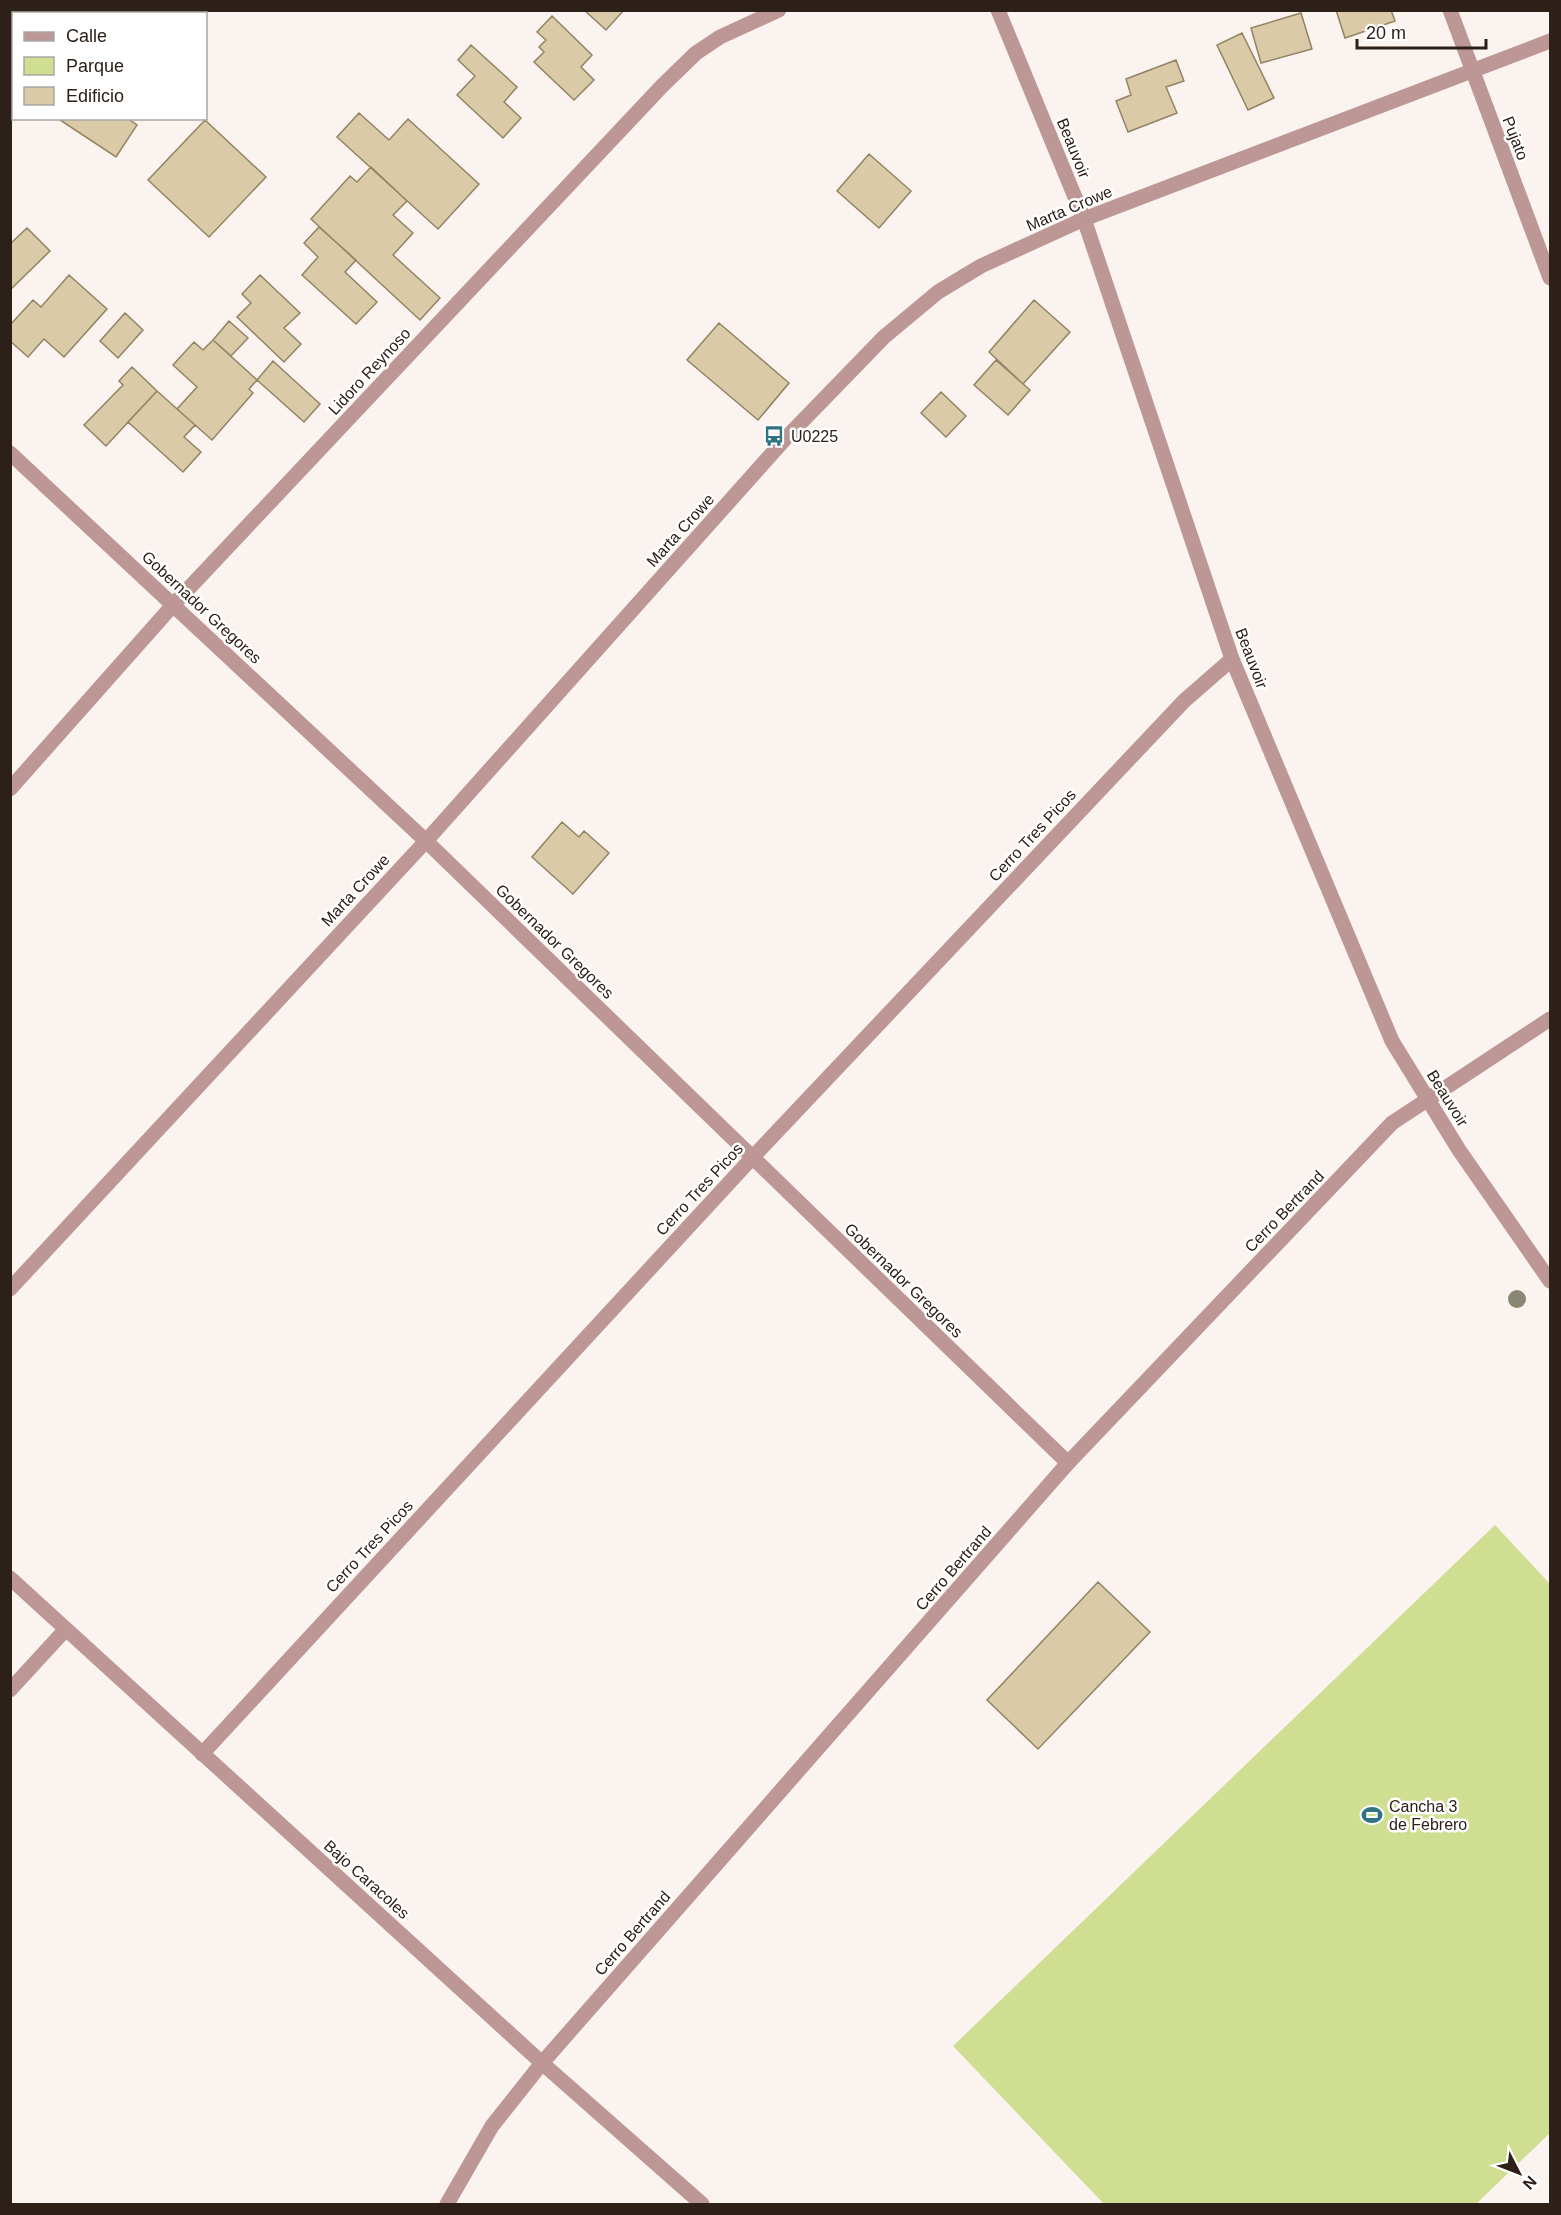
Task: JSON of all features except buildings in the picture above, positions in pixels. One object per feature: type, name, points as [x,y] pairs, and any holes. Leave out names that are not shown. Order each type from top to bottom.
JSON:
[{"type":"street","name":"Lidoro Reynoso","points":[[10,789],[174,604],[654,95],[696,53],[720,37],[779,10]]},
{"type":"street","name":"Beauvoir","points":[[998,10],[1084,219],[1232,658],[1392,1041],[1459,1150],[1551,1281]]},
{"type":"street","name":"Pujato","points":[[1450,10],[1551,278]]},
{"type":"street","name":"Marta Crowe","points":[[10,1289],[426,841],[785,439],[885,337],[938,292],[981,266],[1084,219],[1551,41]]},
{"type":"street","name":"Gobernador Gregores","points":[[10,453],[426,841],[1068,1463]]},
{"type":"street","name":"Cerro Tres Picos","points":[[202,1754],[752,1158],[1184,701],[1232,658]]},
{"type":"street","name":"Cerro Bertrand","points":[[447,2205],[492,2126],[542,2064],[1068,1463],[1392,1123],[1426,1098],[1551,1019]]},
{"type":"street","name":"Bajo Caracoles","points":[[10,1578],[542,2064],[702,2205]]},
{"type":"street","points":[[10,1690],[66,1629]]},
{"type":"green space","name":"Cancha 3 de Febrero","points":[[1495,1525],[1550,1584],[1550,2133],[1476,2204],[1104,2204],[953,2046]]},
{"type":"place","name":"U0225","points":[[774,436]]},
{"type":"place","name":"Cancha 3 de Febrero","points":[[1372,1815]]}]
